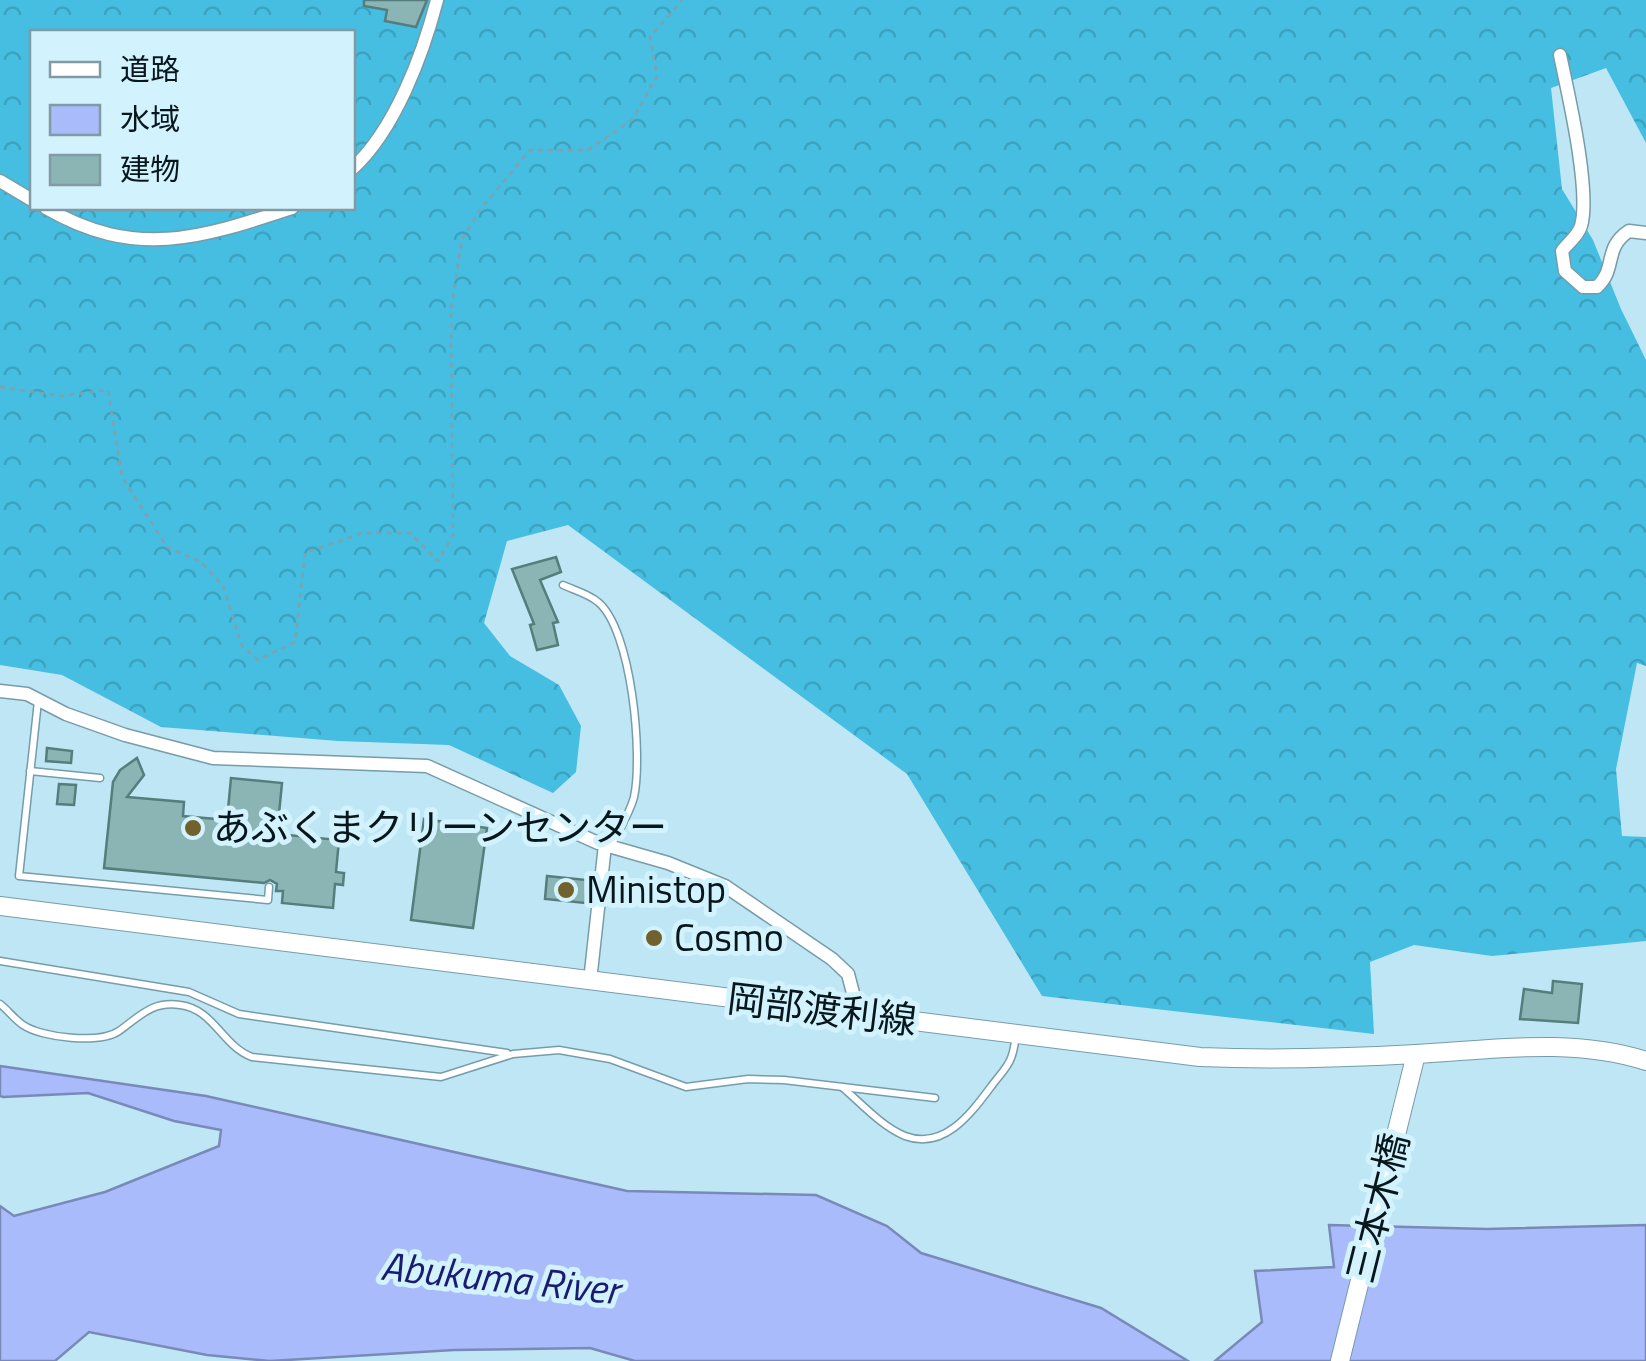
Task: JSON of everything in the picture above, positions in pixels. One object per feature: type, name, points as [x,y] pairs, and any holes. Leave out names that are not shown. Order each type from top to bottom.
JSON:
[{"type":"main road","name":"岡部渡利線","points":[[0,906],[1200,1057],[1272,1060],[1567,1048],[1613,1052],[1646,1061]]},
{"type":"main road","name":"三本木橋","points":[[1340,1361],[1416,1054]]},
{"type":"street","points":[[355,166],[385,126],[407,86],[428,37],[436,0]]},
{"type":"street","points":[[1560,54],[1580,165],[1582,212],[1576,236],[1562,250],[1565,271],[1582,287],[1597,286],[1608,273],[1614,244],[1629,231],[1646,232]]},
{"type":"street","points":[[0,181],[30,199]]},
{"type":"street","points":[[51,210],[114,237],[165,240],[206,236],[286,210]]},
{"type":"street","points":[[0,691],[27,694],[66,714],[125,735],[213,758],[426,766],[608,845],[725,886],[848,974],[860,1016]]},
{"type":"street","points":[[590,981],[608,845]]},
{"type":"lane","points":[[563,585],[598,602],[613,622],[623,651],[635,732],[636,782],[633,802],[608,845]]},
{"type":"lane","points":[[38,700],[19,876],[268,900],[269,887]]},
{"type":"lane","points":[[30,771],[100,778]]},
{"type":"lane","points":[[0,961],[189,992],[239,1014],[514,1054],[578,1052],[686,1086],[748,1080],[935,1098]]},
{"type":"lane","points":[[0,1004],[31,1029],[97,1039],[120,1030],[146,1009],[165,1003],[186,1005],[200,1010],[230,1046],[252,1057],[422,1075],[452,1074],[514,1054]]},
{"type":"lane","points":[[842,1087],[904,1136],[921,1140],[936,1137],[955,1130],[976,1106],[1011,1059],[1016,1033]]},
{"type":"path","points":[[0,388],[61,396],[108,390],[122,477],[168,547],[201,562],[223,586],[242,646],[258,660],[295,642],[305,553],[362,533],[410,533],[438,561],[454,535],[451,310],[462,239],[480,210],[530,150],[588,150],[634,119],[657,76],[650,36],[682,0]]},
{"type":"green space","points":[[0,0],[1646,0],[1646,143],[1606,68],[1551,88],[1562,189],[1593,240],[1646,360],[1646,666],[1637,663],[1616,769],[1622,836],[1646,837],[1646,941],[1492,956],[1414,945],[1370,962],[1374,1034],[1042,996],[907,774],[568,525],[507,541],[484,623],[510,656],[559,685],[581,726],[576,772],[553,793],[449,745],[161,727],[62,675],[0,665]]},
{"type":"water","name":"Abukuma River","points":[[0,1066],[206,1096],[627,1191],[816,1195],[887,1226],[921,1253],[1101,1308],[1188,1361],[635,1361],[590,1348],[454,1350],[270,1361],[207,1355],[89,1332],[55,1361],[0,1361],[0,1206],[14,1216],[105,1192],[219,1146],[221,1130],[174,1121],[88,1093],[3,1097]]},
{"type":"water","points":[[1329,1225],[1487,1229],[1646,1225],[1646,1361],[1215,1361],[1262,1322],[1255,1271],[1334,1267]]},
{"type":"building","points":[[364,0],[427,0],[416,27],[385,21],[387,10],[364,6]]},
{"type":"building","points":[[556,557],[561,572],[540,580],[558,622],[553,623],[558,645],[537,650],[530,625],[534,624],[512,569]]},
{"type":"building","points":[[47,748],[72,751],[71,763],[46,761]]},
{"type":"building","name":"あぶくまクリーンセンター","points":[[137,758],[144,775],[127,797],[184,802],[183,816],[227,820],[231,778],[282,783],[277,834],[339,840],[336,872],[344,873],[343,885],[335,884],[333,908],[282,903],[283,891],[276,891],[277,884],[270,880],[264,883],[104,868],[113,782],[120,770]]},
{"type":"building","points":[[59,784],[76,785],[74,805],[57,804]]},
{"type":"building","points":[[424,819],[487,828],[473,928],[411,920]]},
{"type":"building","name":"Ministop","points":[[547,876],[587,880],[585,903],[545,899]]},
{"type":"building","points":[[1553,981],[1582,984],[1578,1023],[1520,1019],[1524,989],[1552,993]]},
{"type":"place","name":"あぶくまクリーンセンター","points":[[193,828]]},
{"type":"place","name":"Ministop","points":[[566,890]]},
{"type":"place","name":"Cosmo","points":[[654,938]]}]
